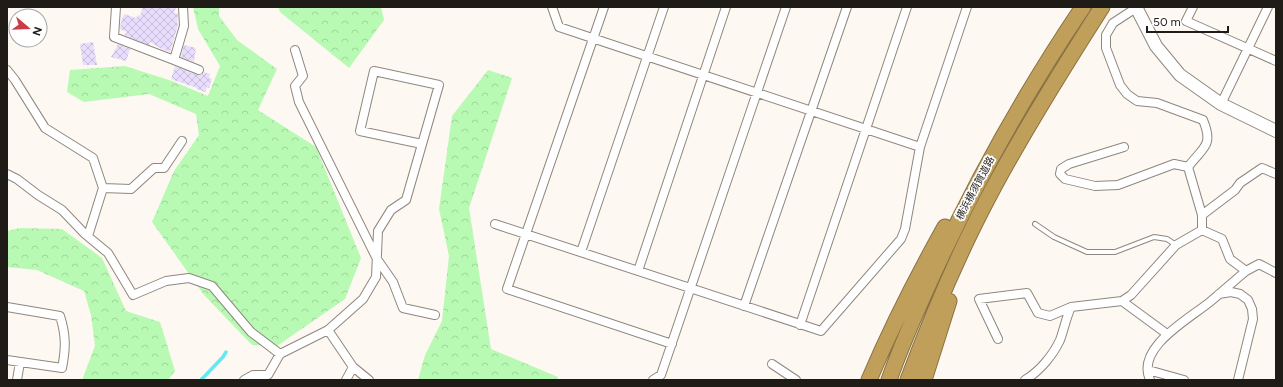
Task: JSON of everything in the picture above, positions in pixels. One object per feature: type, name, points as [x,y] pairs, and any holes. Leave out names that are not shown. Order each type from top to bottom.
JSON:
[{"type":"highway","name":"横浜横須賀道路","points":[[889,380],[912,320],[981,175],[1013,118],[1083,7]]},
{"type":"highway","name":"横浜横須賀道路","points":[[908,380],[949,278],[990,194],[1038,108],[1102,7]]},
{"type":"highway","points":[[869,380],[923,266],[996,130],[1022,89],[1064,36]]},
{"type":"highway","points":[[924,380],[945,312],[990,194]]},
{"type":"street","points":[[116,7],[114,37],[200,70]]},
{"type":"street","points":[[174,60],[184,26],[183,7]]},
{"type":"street","points":[[552,7],[559,27],[920,147]]},
{"type":"street","points":[[604,7],[507,289],[672,344]]},
{"type":"street","points":[[581,252],[664,7]]},
{"type":"street","points":[[638,271],[726,7]]},
{"type":"street","points":[[653,380],[661,375],[786,7]]},
{"type":"street","points":[[744,306],[812,111],[846,7]]},
{"type":"street","points":[[800,325],[907,7]]},
{"type":"street","points":[[495,224],[821,331],[901,240],[905,229],[920,147],[967,7]]},
{"type":"street","points":[[1193,7],[1186,21],[1276,61]]},
{"type":"street","points":[[1220,104],[1268,7]]},
{"type":"street","points":[[1188,167],[1205,148],[1209,140],[1207,128],[1203,120],[1157,103],[1137,101],[1127,94],[1120,85],[1106,48],[1106,35],[1113,22],[1136,8],[1156,46],[1180,75],[1220,104],[1276,131]]},
{"type":"street","points":[[295,50],[303,76],[295,86],[299,102],[377,259],[393,282],[403,308],[435,315]]},
{"type":"street","points":[[7,70],[15,80],[45,128],[93,158],[103,188],[88,236]]},
{"type":"street","points":[[244,380],[253,375],[269,378],[280,354],[328,330],[363,299],[376,277],[378,230],[391,210],[406,200],[439,86],[374,71],[360,131],[422,144]]},
{"type":"street","points":[[103,188],[131,189],[154,168],[164,168],[182,140]]},
{"type":"street","points":[[1124,147],[1069,164],[1061,169],[1060,174],[1065,179],[1095,186],[1118,185],[1174,164],[1188,167]]},
{"type":"street","points":[[1188,167],[1202,215],[1202,230]]},
{"type":"street","points":[[1202,215],[1235,190],[1240,183],[1262,168],[1276,174]]},
{"type":"street","points":[[7,174],[17,179],[62,210],[88,236],[108,253],[132,295],[166,281],[189,278],[212,286],[251,332],[280,354]]},
{"type":"street","points":[[998,339],[979,299],[1027,293],[1038,313],[1050,316],[1071,306],[1122,301],[1131,295],[1176,245],[1202,230]]},
{"type":"street","points":[[1202,230],[1222,239],[1230,259],[1246,271]]},
{"type":"street","points":[[1150,380],[1148,376],[1148,365],[1154,348],[1167,334],[1246,271],[1259,264],[1276,273]]},
{"type":"street","points":[[1218,294],[1231,292],[1240,294],[1248,300],[1252,308],[1254,319],[1238,380]]},
{"type":"street","points":[[1122,301],[1167,334]]},
{"type":"street","points":[[7,306],[60,316],[65,333],[62,368],[7,360]]},
{"type":"street","points":[[1025,380],[1050,358],[1060,339],[1071,306]]},
{"type":"street","points":[[328,330],[353,367],[369,380]]},
{"type":"street","points":[[17,380],[20,362]]},
{"type":"street","points":[[772,364],[796,380]]},
{"type":"street","points":[[346,380],[353,367]]},
{"type":"street","points":[[1148,370],[1184,380]]},
{"type":"lane","points":[[1035,224],[1054,237],[1087,252],[1115,252],[1154,237],[1166,239],[1176,245]]},
{"type":"green space","points":[[193,7],[219,7],[219,16],[237,40],[277,69],[258,110],[316,147],[361,258],[345,299],[277,346],[252,345],[204,295],[152,222],[174,171],[199,135],[196,114],[149,94],[84,102],[67,92],[70,70],[125,66],[172,81],[208,96],[220,66],[198,29]]},
{"type":"green space","points":[[278,7],[381,7],[384,20],[349,68],[280,12]]},
{"type":"green space","points":[[488,70],[512,78],[469,208],[491,349],[558,377],[557,380],[418,380],[425,355],[442,321],[449,256],[439,209],[452,116]]},
{"type":"green space","points":[[20,228],[62,229],[102,258],[126,311],[160,322],[175,371],[168,380],[82,380],[95,346],[91,315],[84,291],[37,270],[7,267],[7,231]]},
{"type":"building","points":[[143,7],[176,7],[174,13],[178,14],[178,25],[170,52],[150,42],[149,45],[124,35],[127,32],[120,29],[124,14],[136,18],[138,15],[140,16]]},
{"type":"building","points":[[93,42],[97,65],[83,65],[80,44]]},
{"type":"building","points":[[118,44],[130,49],[126,61],[111,57]]},
{"type":"building","points":[[184,45],[196,48],[194,62],[181,57]]},
{"type":"building","points":[[175,66],[197,75],[202,75],[204,72],[210,74],[209,78],[212,79],[209,88],[207,87],[205,92],[171,79]]},
{"type":"waterway","points":[[201,380],[226,352]]}]
